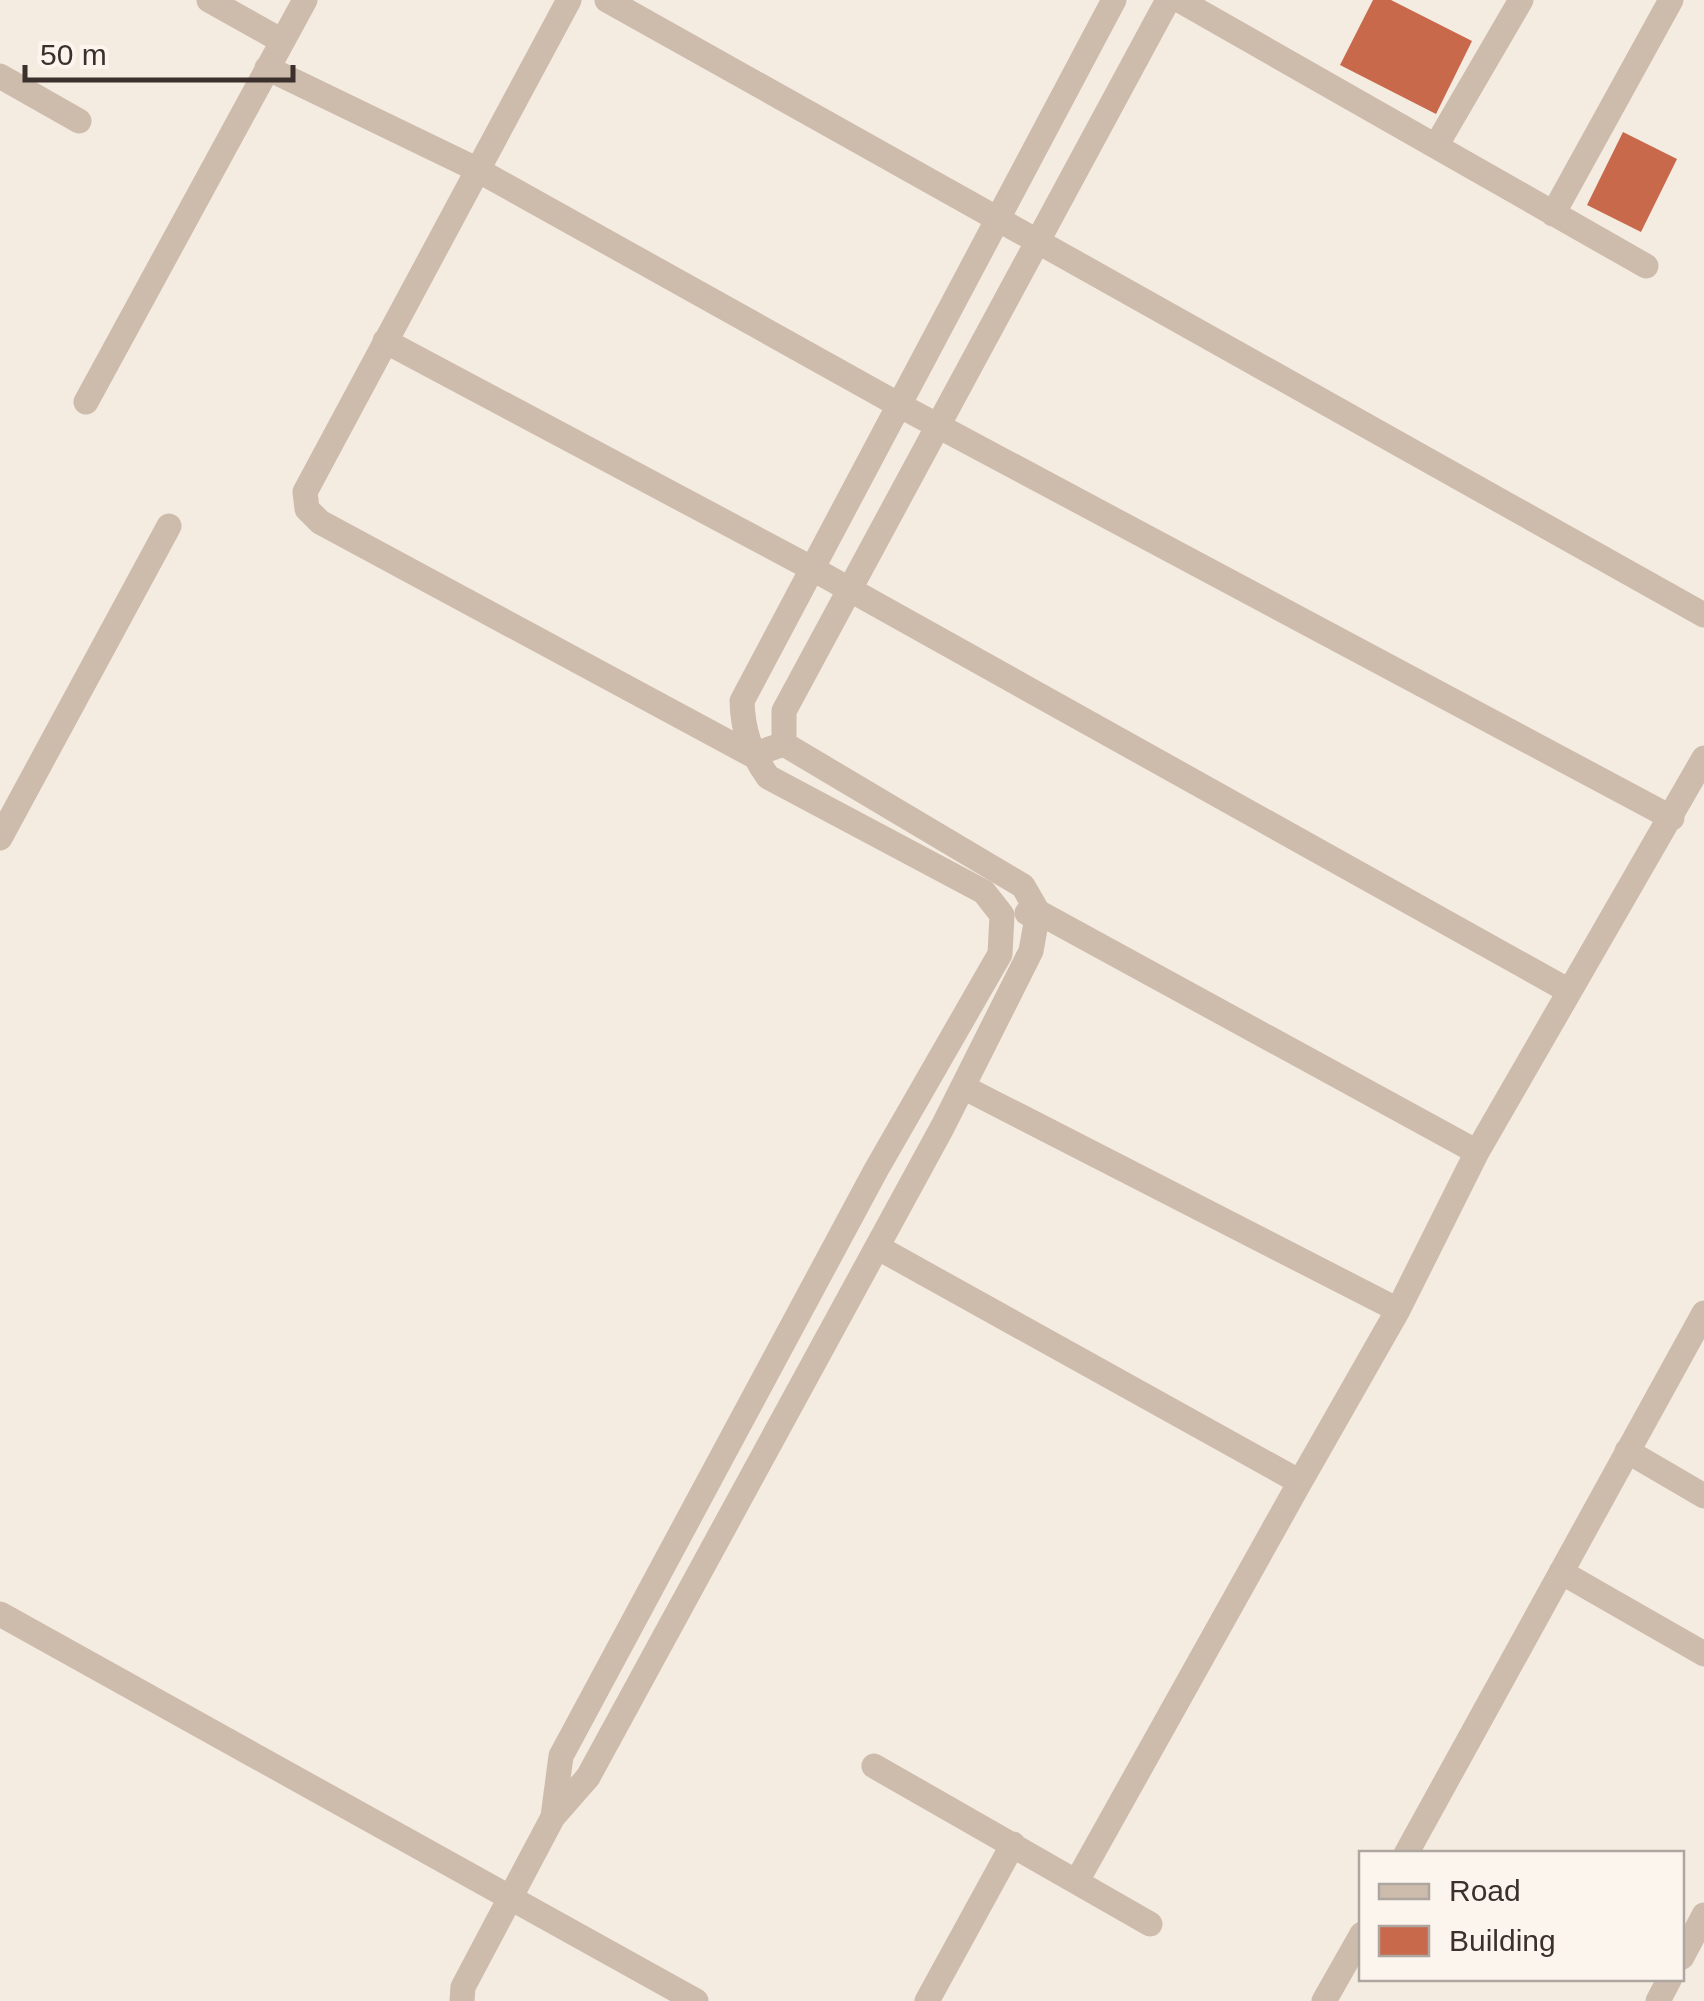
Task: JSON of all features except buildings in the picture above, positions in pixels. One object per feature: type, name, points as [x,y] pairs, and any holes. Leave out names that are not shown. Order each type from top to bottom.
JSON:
[{"type":"street","points":[[210,0],[282,41]]},
{"type":"street","points":[[86,402],[305,0]]},
{"type":"street","points":[[568,0],[305,492],[307,509],[320,522],[752,754],[784,744],[1023,886],[1038,912],[1477,1152]]},
{"type":"street","points":[[607,0],[1704,615]]},
{"type":"street","points":[[553,1817],[561,1756],[751,1409],[876,1170],[1000,954],[1002,915],[984,892],[768,777],[752,754],[742,728],[742,701],[1114,0]]},
{"type":"street","points":[[784,744],[784,711],[1168,0]]},
{"type":"street","points":[[1179,0],[1646,266]]},
{"type":"street","points":[[1436,146],[1520,0]]},
{"type":"street","points":[[1554,214],[1671,0]]},
{"type":"street","points":[[268,68],[476,169],[900,405],[1672,818]]},
{"type":"street","points":[[0,76],[79,121]]},
{"type":"street","points":[[385,341],[813,569],[1569,991]]},
{"type":"street","points":[[0,838],[169,526]]},
{"type":"street","points":[[1076,1881],[1398,1310],[1477,1152],[1704,758]]},
{"type":"street","points":[[1002,915],[1038,912]]},
{"type":"street","points":[[441,2001],[463,1994],[553,1817],[588,1776],[963,1087],[1031,952],[1038,912]]},
{"type":"street","points":[[963,1087],[1398,1310]]},
{"type":"street","points":[[876,1247],[1300,1482]]},
{"type":"street","points":[[1408,1851],[1628,1451],[1697,1342],[1704,1313]]},
{"type":"street","points":[[751,1409],[779,1425]]},
{"type":"street","points":[[1628,1451],[1704,1496]]},
{"type":"street","points":[[1561,1572],[1704,1654]]},
{"type":"street","points":[[0,1614],[696,2001]]},
{"type":"street","points":[[874,1766],[1150,1924]]},
{"type":"street","points":[[927,2001],[1013,1844]]},
{"type":"street","points":[[1691,1952],[1704,1915]]},
{"type":"street","points":[[1324,2001],[1359,1939]]}]
